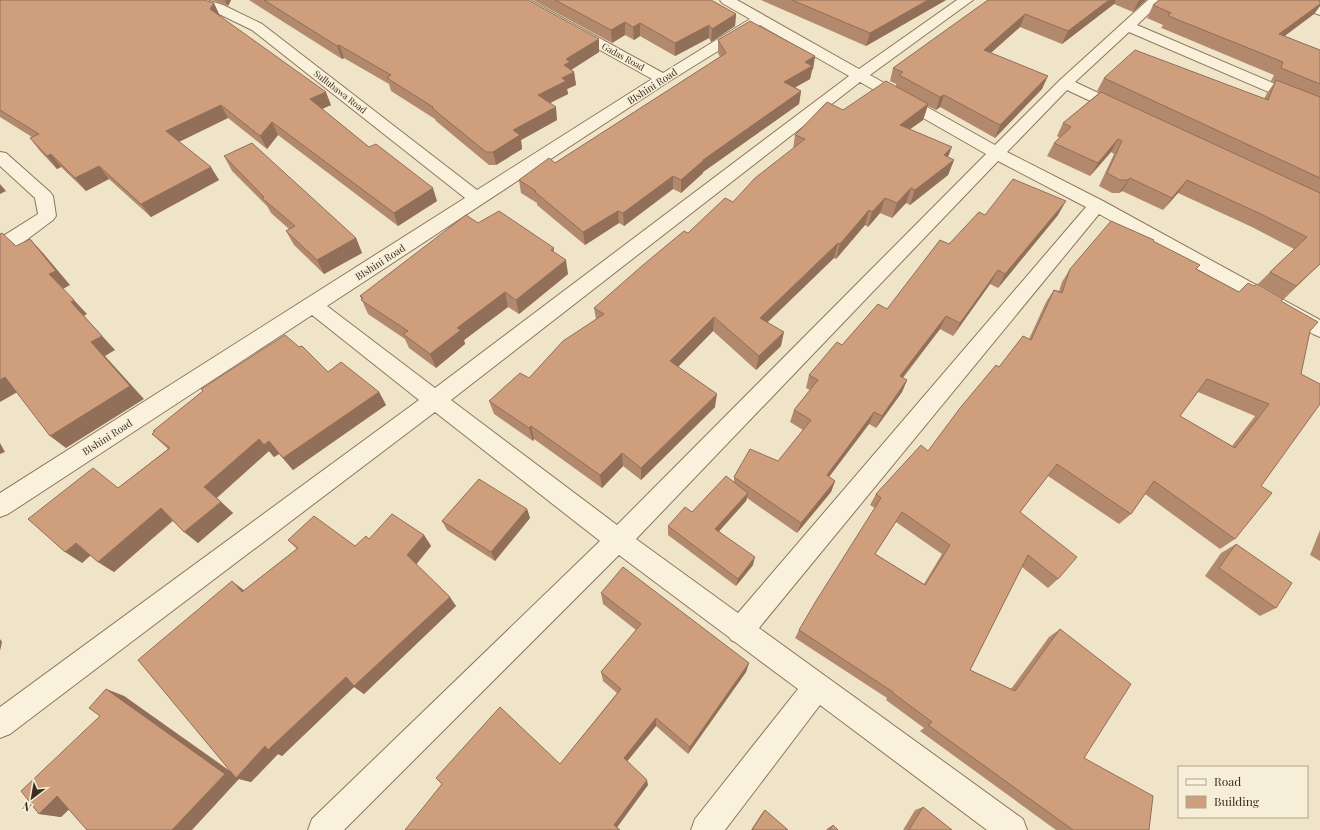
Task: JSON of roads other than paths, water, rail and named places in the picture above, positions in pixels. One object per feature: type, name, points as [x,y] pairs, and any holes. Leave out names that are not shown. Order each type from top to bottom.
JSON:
[{"type":"street","name":"Sullubawa Road","points":[[193,0],[218,8],[257,27],[477,199]]},
{"type":"street","name":"Gadas Road","points":[[520,0],[663,79]]},
{"type":"street","points":[[727,0],[858,76],[996,153],[1097,205],[1320,329]]},
{"type":"street","points":[[0,724],[435,400],[858,76],[966,0]]},
{"type":"street","points":[[323,830],[618,540],[1065,82],[1156,0]]},
{"type":"street","points":[[1291,0],[1320,11]]},
{"type":"street","name":"BIshini Road","points":[[0,506],[663,79],[760,19]]},
{"type":"street","points":[[1127,26],[1320,109]]},
{"type":"street","points":[[1065,82],[1136,116]]},
{"type":"street","points":[[0,157],[44,196],[47,216],[14,239],[0,246]]},
{"type":"street","points":[[740,631],[1097,205]]},
{"type":"street","points":[[312,306],[618,540],[1012,830]]},
{"type":"street","points":[[706,830],[817,686]]}]
